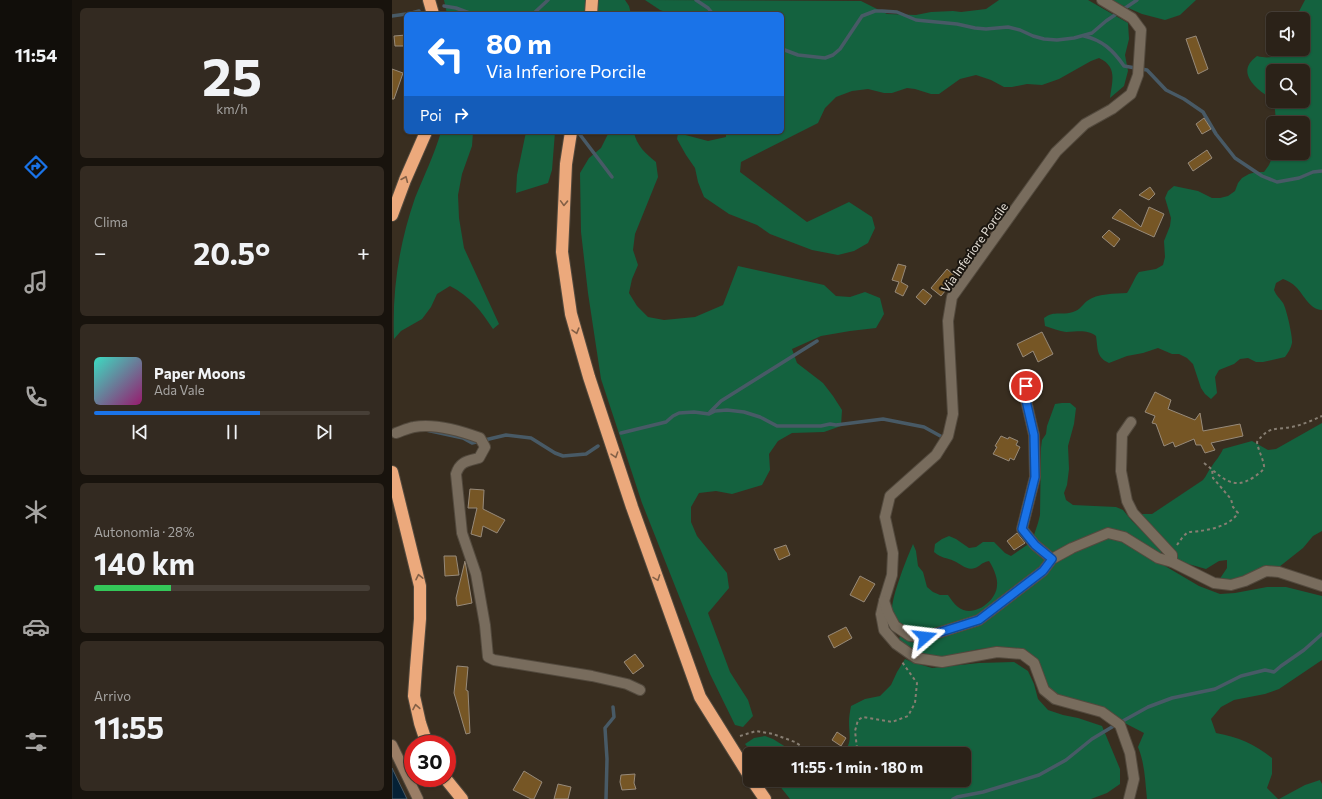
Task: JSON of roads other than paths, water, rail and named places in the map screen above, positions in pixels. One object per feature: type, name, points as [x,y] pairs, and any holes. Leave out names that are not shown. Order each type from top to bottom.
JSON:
[{"type":"highway","points":[[428,0],[432,12]]},
{"type":"highway","points":[[591,12],[592,0]]},
{"type":"highway","points":[[392,216],[405,180],[425,134]]},
{"type":"highway","points":[[571,134],[566,164],[562,252],[571,314],[589,377],[632,507],[700,697],[743,766]]},
{"type":"highway","points":[[392,472],[420,586],[420,618],[414,696],[424,735]]},
{"type":"highway","points":[[452,787],[462,799]]},
{"type":"highway","points":[[757,787],[765,799]]},
{"type":"main road","points":[[392,745],[418,799]]},
{"type":"street","name":"Via Inferiore Porcile","points":[[1102,0],[1132,18],[1141,30],[1138,75],[1136,82],[1131,94],[1112,109],[1085,124],[1056,152],[952,297],[948,321],[953,414],[948,436],[936,455],[890,496],[885,517],[893,553],[892,575],[881,614],[884,630],[896,644],[916,658],[942,662],[996,652],[1022,654],[1034,663],[1044,690],[1056,699],[1102,712],[1120,725],[1130,753],[1134,779],[1129,799]]},
{"type":"street","points":[[1027,376],[1025,396],[1034,435],[1035,477],[1022,529],[1035,545],[1052,559]]},
{"type":"street","points":[[1130,422],[1122,435],[1121,471],[1127,501],[1133,513],[1172,558],[1214,583],[1231,585],[1245,581],[1266,571],[1279,572],[1322,586]]},
{"type":"street","points":[[396,433],[415,427],[439,427],[480,438],[485,447],[479,458],[463,463],[458,468],[456,474],[462,533],[476,574],[485,625],[488,657],[494,660],[592,676],[627,684],[640,690]]},
{"type":"street","points":[[884,601],[888,613],[896,626],[910,636],[925,637],[979,620],[1043,571],[1052,559],[1072,548],[1108,533],[1124,537],[1158,558],[1172,558]]},
{"type":"water","points":[[392,768],[407,799],[392,799]]},
{"type":"waterway","points":[[535,12],[548,0]]},
{"type":"waterway","points":[[696,0],[711,12]]},
{"type":"waterway","points":[[784,50],[798,55],[825,58],[833,55],[840,49],[862,16],[875,11],[897,12],[916,20],[957,24],[975,28],[986,29],[1008,27],[1044,39],[1057,40],[1074,38],[1092,33],[1106,21],[1137,0]]},
{"type":"waterway","points":[[444,6],[467,12]]},
{"type":"waterway","points":[[392,16],[404,14]]},
{"type":"waterway","points":[[1084,36],[1107,46],[1124,66],[1147,70],[1166,90],[1184,99],[1203,112],[1216,134],[1235,158],[1262,176],[1277,182],[1299,178],[1313,172],[1322,171]]},
{"type":"waterway","points":[[580,134],[612,177]]},
{"type":"waterway","points":[[710,412],[721,401],[817,341]]},
{"type":"waterway","points":[[621,433],[666,422],[679,413],[694,412],[709,414],[715,411],[727,410],[744,412],[760,417],[777,426],[821,426],[883,419],[924,427],[944,438]]},
{"type":"waterway","points":[[426,430],[463,438],[472,443],[506,435],[531,438],[555,453],[563,456],[586,454],[598,446]]},
{"type":"waterway","points":[[953,799],[983,792],[1039,775],[1066,760],[1092,739],[1148,707],[1172,698],[1215,689],[1241,676],[1265,670],[1274,672],[1304,650],[1322,634]]},
{"type":"waterway","points":[[606,799],[607,759],[605,728],[614,717],[613,707]]}]
